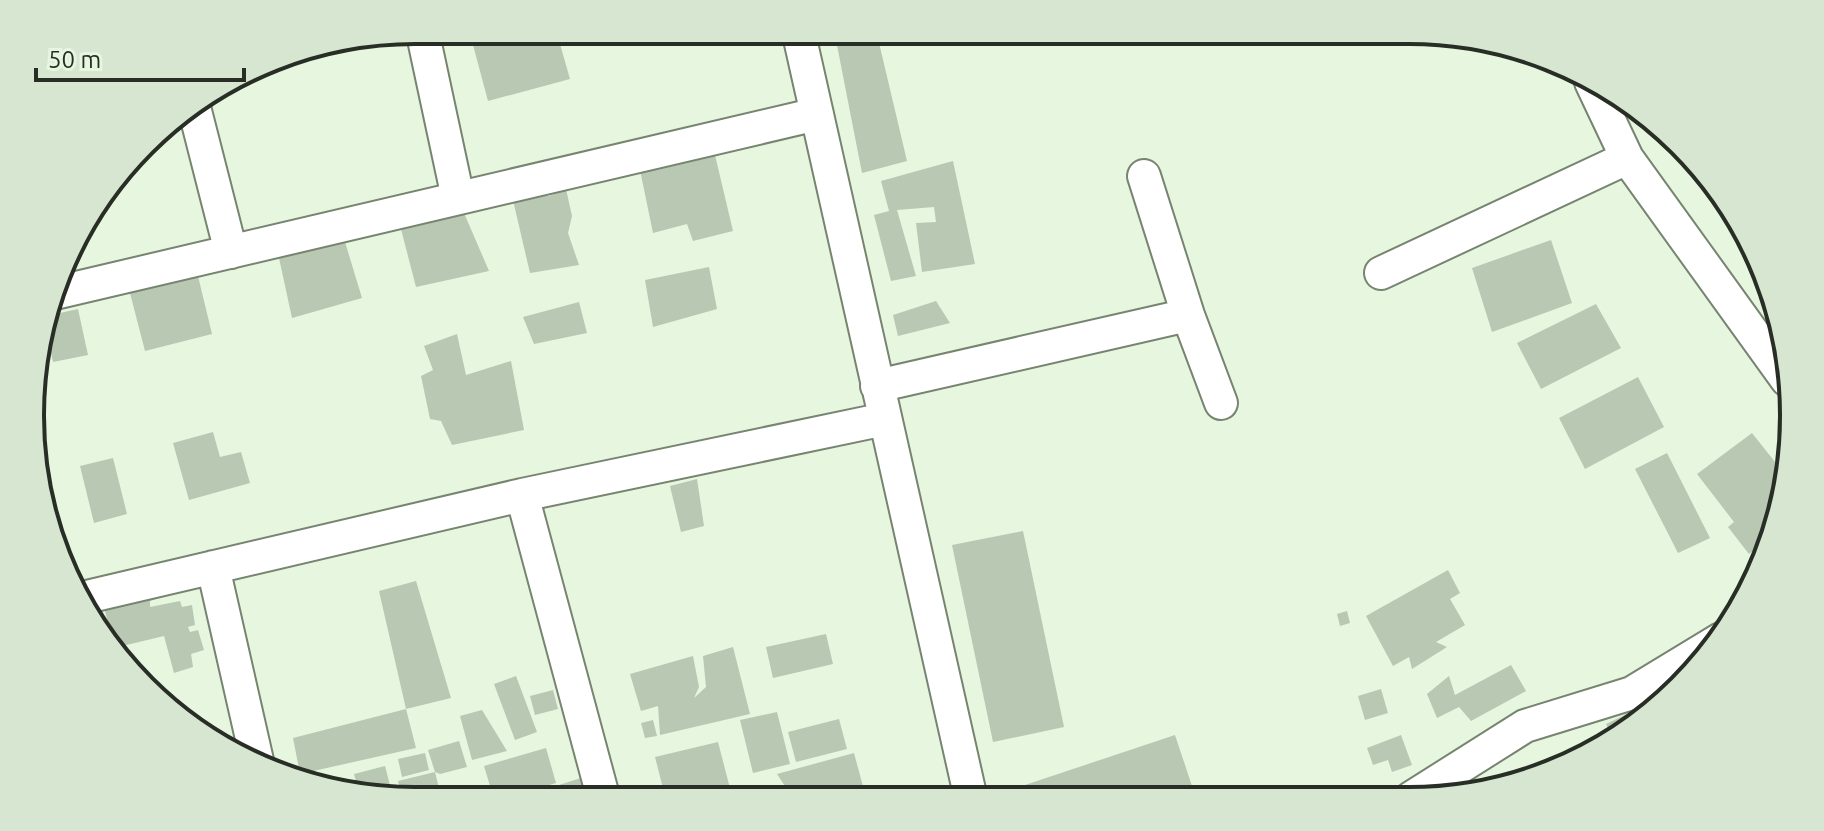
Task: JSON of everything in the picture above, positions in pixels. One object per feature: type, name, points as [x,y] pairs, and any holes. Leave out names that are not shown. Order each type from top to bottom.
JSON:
[{"type":"street","points":[[425,44],[458,198]]},
{"type":"street","points":[[801,44],[968,787]]},
{"type":"street","points":[[1598,96],[1627,158],[1777,366]]},
{"type":"street","points":[[66,290],[817,114]]},
{"type":"street","points":[[196,116],[231,252]]},
{"type":"street","points":[[1381,273],[1627,158]]},
{"type":"street","points":[[1144,176],[1188,315],[1221,403]]},
{"type":"street","points":[[877,386],[1188,315]]},
{"type":"street","points":[[91,596],[522,495],[885,419]]},
{"type":"street","points":[[522,495],[601,787]]},
{"type":"street","points":[[213,567],[255,751]]},
{"type":"street","points":[[1430,786],[1525,726],[1632,693],[1690,658]]},
{"type":"building","points":[[473,44],[560,44],[570,79],[488,101]]},
{"type":"building","points":[[837,44],[879,44],[907,161],[862,173]]},
{"type":"building","points":[[715,155],[733,231],[693,241],[687,224],[653,233],[640,170]]},
{"type":"building","points":[[953,161],[975,264],[922,272],[916,223],[936,222],[934,207],[897,210],[916,276],[891,281],[874,215],[889,211],[881,181]]},
{"type":"building","points":[[566,189],[572,216],[568,233],[579,265],[530,273],[512,196],[533,191],[549,196]]},
{"type":"building","points":[[464,213],[489,271],[416,287],[401,229]]},
{"type":"building","points":[[1551,240],[1572,303],[1492,332],[1472,268]]},
{"type":"building","points":[[345,242],[362,298],[292,318],[279,258]]},
{"type":"building","points":[[709,267],[717,309],[653,327],[645,280]]},
{"type":"building","points":[[198,276],[212,334],[145,351],[130,293]]},
{"type":"building","points":[[936,301],[950,323],[898,336],[893,315]]},
{"type":"building","points":[[579,302],[587,333],[534,344],[523,317]]},
{"type":"building","points":[[1596,304],[1621,348],[1541,389],[1517,343]]},
{"type":"building","points":[[78,309],[88,355],[53,362],[50,349],[59,313]]},
{"type":"building","points":[[457,334],[466,375],[511,361],[524,430],[452,445],[441,421],[430,419],[421,376],[433,370],[424,346]]},
{"type":"building","points":[[1638,377],[1664,427],[1585,469],[1559,418]]},
{"type":"building","points":[[213,432],[220,457],[241,452],[250,483],[189,500],[173,443]]},
{"type":"building","points":[[1752,433],[1777,464],[1760,535],[1755,549],[1749,554],[1728,527],[1734,522],[1697,474]]},
{"type":"building","points":[[1667,453],[1710,538],[1678,553],[1635,469]]},
{"type":"building","points":[[113,458],[127,514],[94,523],[80,466]]},
{"type":"building","points":[[697,479],[704,526],[681,532],[670,486]]},
{"type":"building","points":[[1023,531],[1064,727],[993,742],[952,545]]},
{"type":"building","points":[[1448,570],[1460,593],[1450,599],[1465,625],[1436,642],[1447,647],[1412,669],[1409,657],[1393,666],[1366,616]]},
{"type":"building","points":[[416,581],[451,698],[406,709],[379,591]]},
{"type":"building","points":[[159,589],[162,597],[150,601],[150,607],[180,601],[182,607],[192,605],[195,625],[188,627],[190,632],[198,630],[204,650],[191,654],[193,667],[174,673],[164,636],[124,646],[108,623],[104,607]]},
{"type":"building","points":[[1347,611],[1350,623],[1340,626],[1337,614]]},
{"type":"building","points":[[826,634],[833,664],[773,678],[766,647]]},
{"type":"building","points":[[733,647],[750,714],[660,735],[658,706],[641,711],[630,674],[693,656],[699,687],[694,698],[706,687],[703,656]]},
{"type":"building","points":[[1511,665],[1526,691],[1471,721],[1459,707],[1437,718],[1427,694],[1449,676],[1455,695]]},
{"type":"building","points":[[516,676],[537,732],[515,740],[494,684]]},
{"type":"building","points":[[1381,689],[1388,713],[1365,720],[1358,696]]},
{"type":"building","points":[[553,690],[558,709],[535,715],[530,696]]},
{"type":"building","points":[[406,709],[416,748],[311,772],[299,768],[293,738]]},
{"type":"building","points":[[482,710],[507,751],[472,760],[460,716]]},
{"type":"building","points":[[777,712],[790,764],[753,773],[740,720]]},
{"type":"building","points":[[1629,713],[1629,714],[1608,728],[1606,724]]},
{"type":"building","points":[[839,719],[847,749],[796,762],[788,732]]},
{"type":"building","points":[[653,720],[657,736],[645,738],[641,723]]},
{"type":"building","points":[[1175,735],[1192,787],[1026,787]]},
{"type":"building","points":[[1401,735],[1412,765],[1392,772],[1388,760],[1373,765],[1367,748]]},
{"type":"building","points":[[459,741],[467,767],[440,774],[435,772],[428,750]]},
{"type":"building","points":[[718,742],[730,787],[663,787],[655,757]]},
{"type":"building","points":[[546,748],[556,783],[542,787],[490,786],[484,766]]},
{"type":"building","points":[[425,753],[429,770],[402,777],[398,759]]},
{"type":"building","points":[[854,753],[863,787],[786,787],[777,774]]},
{"type":"building","points":[[385,766],[390,786],[356,782],[354,774]]},
{"type":"building","points":[[435,772],[439,787],[399,786],[398,781]]},
{"type":"building","points":[[581,778],[584,787],[560,787]]}]
